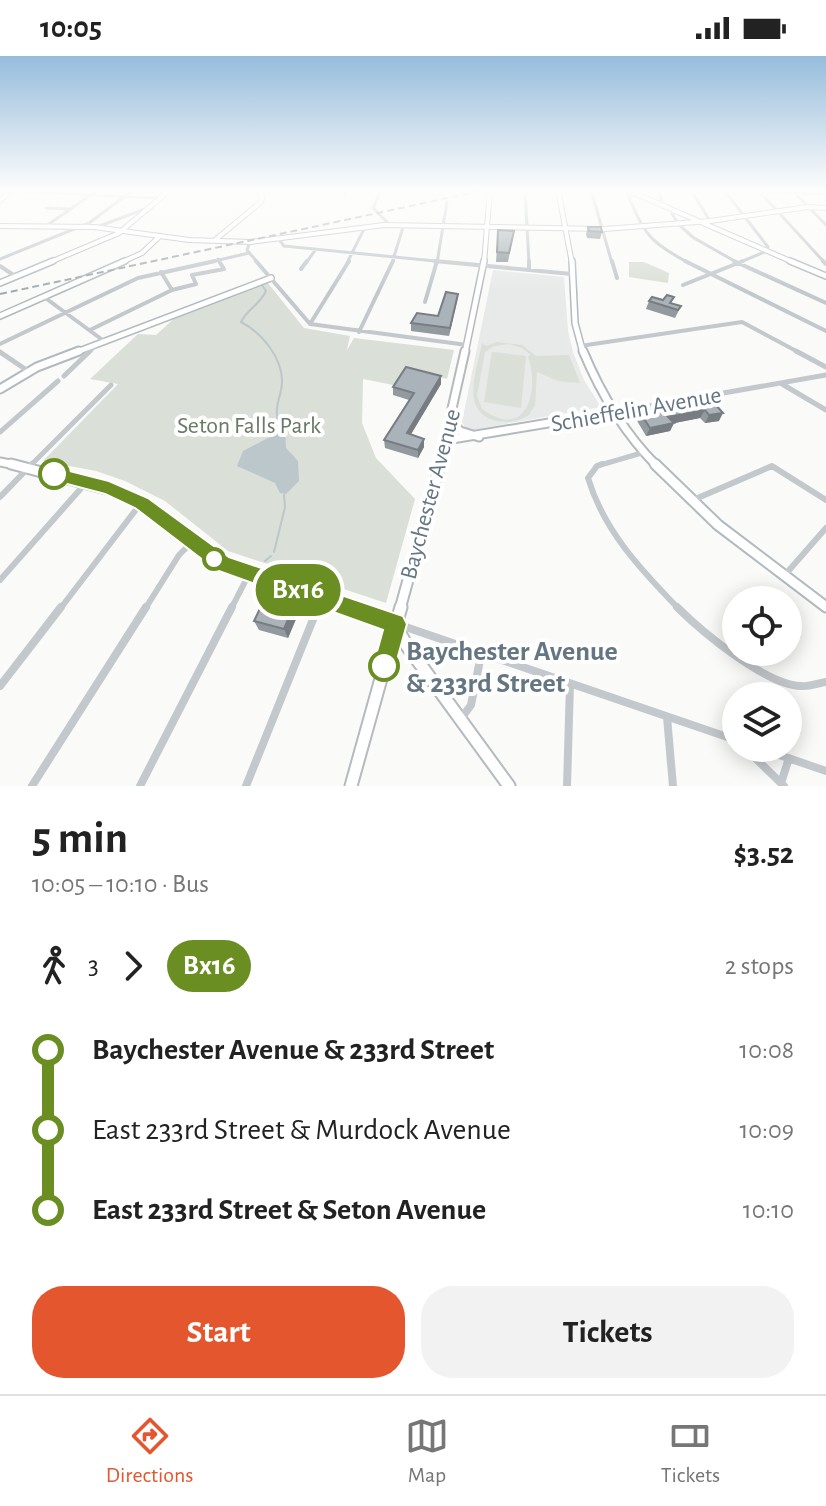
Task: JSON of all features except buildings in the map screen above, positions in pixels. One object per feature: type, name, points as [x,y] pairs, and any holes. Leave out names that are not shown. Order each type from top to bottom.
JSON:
[{"type":"main road","points":[[0,283],[123,230],[130,224]]},
{"type":"main road","points":[[215,240],[234,224]]},
{"type":"main road","points":[[0,226],[96,227],[160,236],[250,242],[388,224]]},
{"type":"main road","points":[[407,224],[604,229],[675,224]]},
{"type":"main road","points":[[565,224],[572,274],[573,318],[580,346],[599,388],[615,412],[645,452],[693,500],[783,576],[826,607]]},
{"type":"main road","points":[[707,224],[826,276]]},
{"type":"main road","name":"Baychester Avenue","points":[[351,786],[446,440],[484,266],[485,226]]},
{"type":"main road","points":[[0,316],[142,253],[160,236]]},
{"type":"main road","points":[[215,240],[262,240]]},
{"type":"main road","points":[[0,389],[28,371],[271,278]]},
{"type":"main road","name":"Schieffelin Avenue","points":[[446,440],[479,437],[615,412]]},
{"type":"main road","points":[[450,420],[460,431],[479,437]]},
{"type":"main road","points":[[0,462],[87,481],[142,503],[166,518],[217,561],[396,624],[407,646],[509,786]]},
{"type":"street","points":[[0,259],[85,224]]},
{"type":"street","points":[[96,227],[104,224]]},
{"type":"street","points":[[359,332],[395,257],[404,224]]},
{"type":"street","points":[[602,224],[617,278]]},
{"type":"street","points":[[640,224],[662,249],[826,331]]},
{"type":"street","points":[[676,224],[696,242],[826,303]]},
{"type":"street","points":[[683,285],[767,251],[768,247],[750,224]]},
{"type":"street","points":[[788,224],[826,264]]},
{"type":"street","points":[[425,302],[444,225]]},
{"type":"street","points":[[310,324],[354,252],[365,227]]},
{"type":"street","points":[[528,227],[529,270]]},
{"type":"street","points":[[278,238],[284,246],[572,274]]},
{"type":"street","points":[[250,242],[249,253],[310,324],[467,345]]},
{"type":"street","points":[[301,269],[316,249]]},
{"type":"street","points":[[0,344],[135,279],[249,253]]},
{"type":"street","points":[[818,256],[826,256]]},
{"type":"street","points":[[90,330],[172,290],[196,284],[192,275],[224,269],[218,259]]},
{"type":"street","points":[[0,266],[15,276]]},
{"type":"street","points":[[161,272],[172,290]]},
{"type":"street","points":[[44,297],[104,341]]},
{"type":"street","points":[[580,346],[742,322],[826,367]]},
{"type":"street","points":[[0,432],[96,344]]},
{"type":"street","points":[[0,352],[28,371]]},
{"type":"street","name":"Schieffelin Avenue","points":[[615,412],[826,375]]},
{"type":"street","points":[[782,383],[826,410]]},
{"type":"street","points":[[0,497],[111,385]]},
{"type":"street","points":[[645,452],[597,466],[588,478],[593,502],[617,543],[664,597],[728,649],[791,684],[811,688],[826,682]]},
{"type":"street","points":[[693,500],[772,466],[826,500]]},
{"type":"street","points":[[0,580],[87,481]]},
{"type":"street","points":[[0,686],[142,503]]},
{"type":"street","points":[[783,576],[826,528]]},
{"type":"street","points":[[32,786],[179,555],[192,542]]},
{"type":"street","points":[[140,786],[249,574]]},
{"type":"street","points":[[246,786],[321,598]]},
{"type":"street","points":[[396,624],[722,735]]},
{"type":"street","points":[[460,720],[470,709],[481,655]]},
{"type":"street","points":[[567,786],[570,684]]},
{"type":"street","points":[[667,717],[673,786]]},
{"type":"street","points":[[759,762],[782,784],[788,762]]},
{"type":"street","points":[[800,762],[826,771]]},
{"type":"shaded area","points":[[493,270],[564,277],[568,331],[573,352],[584,380],[601,407],[472,430],[465,427],[462,422]]},
{"type":"shaded area","points":[[272,419],[281,419],[285,427],[286,448],[298,461],[299,481],[286,494],[280,493],[275,483],[237,466],[243,451],[272,436]]},
{"type":"green space","points":[[629,262],[644,262],[669,273],[668,283],[629,277]]},
{"type":"green space","name":"Seton Falls Park","points":[[267,282],[304,328],[350,336],[347,350],[354,338],[454,350],[447,379],[406,368],[393,385],[363,379],[362,423],[376,458],[415,499],[386,603],[228,551],[165,501],[125,481],[96,471],[43,461],[118,384],[90,379],[138,334],[156,335],[179,314]]},
{"type":"green space","points":[[497,342],[522,345],[536,356],[569,355],[580,383],[558,381],[537,372],[535,405],[529,415],[514,421],[497,421],[485,416],[474,400],[473,389],[482,343],[486,346]],"holes":[[[509,344],[531,355],[528,356],[531,396],[519,416],[497,418],[482,409],[477,396],[485,352],[494,346]]]},
{"type":"green space","points":[[492,352],[526,356],[521,408],[484,402]]},
{"type":"waterway","points":[[262,285],[266,291],[241,322],[270,347],[279,364],[282,383],[277,406],[278,421]]},
{"type":"waterway","points":[[274,552],[285,507],[284,495]]},
{"type":"waterway","points":[[265,561],[271,556]]},
{"type":"railway","points":[[0,294],[326,224]]},
{"type":"bus line","name":"Bx16","points":[[54,474],[109,488],[142,503],[166,518],[203,552],[223,564],[396,624],[384,666]]},
{"type":"place","name":"Baychester Avenue & 233rd Street","points":[[384,666]]}]
